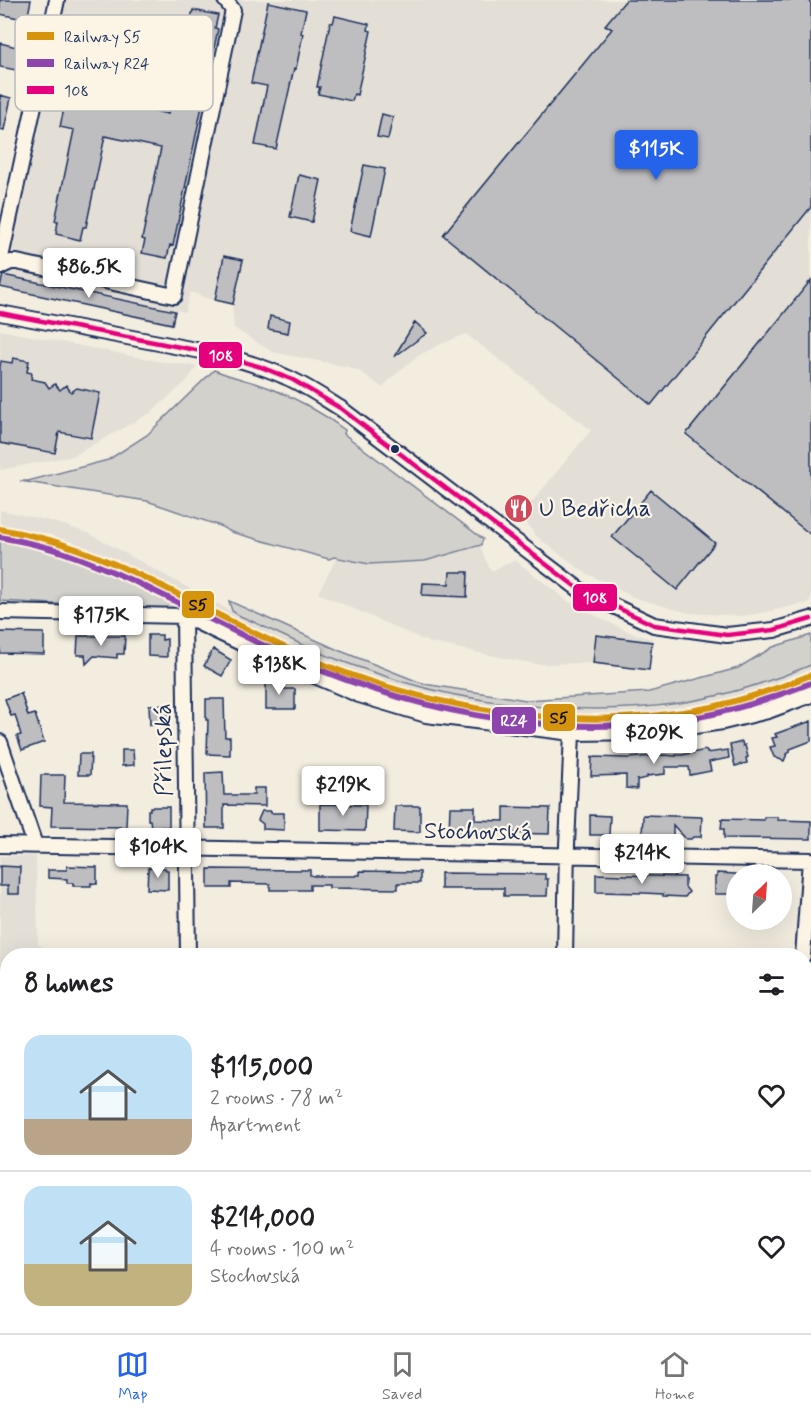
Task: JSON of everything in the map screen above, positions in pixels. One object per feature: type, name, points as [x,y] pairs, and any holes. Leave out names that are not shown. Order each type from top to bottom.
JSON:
[{"type":"street","points":[[54,15],[57,0]]},
{"type":"street","points":[[213,107],[233,10],[225,0]]},
{"type":"street","points":[[4,264],[14,240],[10,220],[33,111]]},
{"type":"street","points":[[4,264],[17,262],[174,296],[212,111]]},
{"type":"street","points":[[0,313],[217,354],[286,377],[340,408],[580,590],[654,625],[727,635],[774,630],[811,619]]},
{"type":"street","points":[[0,612],[184,615],[264,654],[359,695],[426,715],[572,733],[653,732],[723,722],[768,711],[811,695]]},
{"type":"street","name":"Přílepská","points":[[184,615],[188,948]]},
{"type":"street","points":[[565,948],[566,856],[572,733]]},
{"type":"street","points":[[0,742],[35,845]]},
{"type":"street","name":"Stochovská","points":[[0,845],[811,860]]},
{"type":"street","points":[[804,948],[811,860]]},
{"type":"shaded area","points":[[48,0],[811,0],[811,602],[743,616],[688,613],[635,598],[584,572],[536,536],[526,523],[523,513],[591,430],[466,334],[416,357],[383,388],[361,372],[349,367],[272,352],[234,328],[232,305],[190,292],[185,312],[176,310],[173,326],[0,288],[0,224],[24,111],[213,111],[213,15],[45,15]]},
{"type":"shaded area","points":[[0,330],[163,362],[197,366],[187,381],[150,413],[73,456],[0,470]]},
{"type":"shaded area","points":[[214,370],[277,391],[327,417],[345,430],[344,434],[483,539],[481,545],[425,561],[369,564],[334,557],[329,559],[231,532],[220,526],[147,501],[20,481],[28,481],[108,460],[147,435]]},
{"type":"shaded area","points":[[0,510],[54,522],[88,533],[240,616],[323,654],[437,690],[516,704],[606,709],[681,703],[752,686],[811,665],[811,685],[757,704],[684,721],[650,725],[560,726],[467,716],[397,699],[316,671],[105,569],[75,557],[0,538]]},
{"type":"shaded area","points":[[0,538],[75,557],[136,583],[234,633],[314,669],[377,693],[449,712],[500,721],[553,726],[606,727],[658,723],[710,715],[761,703],[811,685],[811,688],[728,715],[682,724],[642,728],[572,729],[462,717],[427,711],[362,691],[325,676],[185,611],[0,601]]},
{"type":"shaded area","points":[[481,545],[491,571],[515,560],[566,600],[629,632],[652,639],[649,670],[593,663],[536,664],[428,642],[318,593],[336,559],[369,564],[425,561]]},
{"type":"shaded area","points":[[229,601],[338,650],[424,684],[526,700],[649,692],[738,668],[773,647],[811,635],[811,665],[747,688],[680,703],[612,709],[539,707],[467,697],[400,681],[342,661],[240,616],[232,611]]},
{"type":"shaded area","points":[[0,856],[36,856],[38,945],[42,948],[0,948]]},
{"type":"building","points":[[0,0],[31,0],[28,15],[15,15],[15,17],[0,14]]},
{"type":"building","points":[[626,0],[808,0],[811,3],[811,207],[651,405],[443,235],[612,29],[605,25]]},
{"type":"building","points":[[268,2],[306,10],[296,69],[294,68],[276,149],[255,145],[267,86],[251,83]]},
{"type":"building","points":[[193,10],[218,15],[215,28],[218,29],[213,53],[213,15],[192,15]]},
{"type":"building","points":[[335,16],[369,24],[368,30],[371,31],[357,95],[354,94],[352,101],[318,94],[320,87],[317,87],[330,23],[333,23]]},
{"type":"building","points":[[0,43],[15,47],[15,70],[0,67]]},
{"type":"building","points":[[0,95],[11,98],[4,130],[0,129]]},
{"type":"building","points":[[63,111],[155,111],[168,114],[169,111],[201,111],[173,246],[170,245],[167,258],[142,253],[145,240],[142,239],[161,148],[105,136],[86,227],[83,227],[80,240],[56,234],[58,221],[55,221],[74,130],[60,127]]},
{"type":"building","points":[[382,114],[393,117],[388,139],[377,137]]},
{"type":"building","points":[[364,165],[385,169],[371,236],[350,231]]},
{"type":"building","points":[[299,175],[321,180],[312,222],[290,217]]},
{"type":"building","points":[[224,256],[243,260],[233,304],[215,300]]},
{"type":"building","points":[[3,275],[175,311],[172,324],[0,287]]},
{"type":"building","points":[[811,280],[811,535],[686,434]]},
{"type":"building","points":[[270,316],[290,321],[288,333],[268,329]]},
{"type":"building","points":[[415,322],[427,333],[394,357]]},
{"type":"building","points":[[13,358],[29,361],[27,372],[32,373],[31,379],[45,382],[49,388],[55,384],[60,390],[66,385],[71,392],[77,388],[100,393],[91,438],[59,432],[55,453],[0,443],[0,367],[1,361],[12,363]]},
{"type":"building","points":[[651,490],[715,543],[677,590],[612,537]]},
{"type":"building","points":[[450,572],[468,572],[467,597],[422,595],[423,583],[449,584]]},
{"type":"building","points":[[0,632],[44,633],[44,654],[0,653]]},
{"type":"building","points":[[148,635],[162,635],[162,640],[167,639],[167,657],[148,656]]},
{"type":"building","points":[[596,635],[652,642],[649,670],[593,663]]},
{"type":"building","points":[[78,636],[125,636],[124,654],[117,654],[117,658],[94,656],[86,664],[85,655],[77,655]]},
{"type":"building","points":[[213,649],[231,660],[222,676],[204,666]]},
{"type":"building","points":[[266,681],[282,681],[282,689],[295,689],[295,709],[266,709]]},
{"type":"building","points":[[21,693],[28,716],[35,714],[44,742],[22,750],[17,736],[21,735],[15,715],[11,716],[5,699]]},
{"type":"building","points":[[206,699],[224,699],[225,737],[230,737],[230,755],[207,754]]},
{"type":"building","points":[[149,705],[165,705],[165,708],[168,708],[169,725],[150,725]]},
{"type":"building","points":[[811,721],[811,741],[790,749],[784,761],[774,757],[770,747],[775,746],[772,738],[777,737],[775,734]]},
{"type":"building","points":[[742,742],[748,757],[746,758],[747,763],[735,766],[730,745]]},
{"type":"building","points":[[122,750],[133,750],[134,765],[122,766]]},
{"type":"building","points":[[706,750],[707,753],[728,750],[729,758],[709,762],[711,771],[690,775],[689,767],[665,767],[665,774],[647,776],[647,778],[637,780],[637,789],[626,788],[626,775],[591,776],[592,757],[676,756]]},
{"type":"building","points":[[79,754],[91,754],[90,775],[78,775]]},
{"type":"building","points":[[223,772],[224,795],[254,795],[254,788],[265,788],[265,806],[224,805],[224,828],[206,828],[205,773]]},
{"type":"building","points":[[41,775],[65,775],[64,802],[127,803],[126,827],[51,826],[52,807],[40,806]]},
{"type":"building","points":[[320,804],[366,805],[365,831],[320,830]]},
{"type":"building","points":[[395,806],[420,806],[420,832],[394,831]]},
{"type":"building","points":[[150,807],[169,807],[169,827],[151,827],[150,820],[148,820]]},
{"type":"building","points":[[450,807],[475,807],[475,820],[504,821],[504,807],[550,808],[549,834],[449,832]]},
{"type":"building","points":[[262,811],[284,813],[284,830],[263,829],[263,824],[258,820]]},
{"type":"building","points":[[590,815],[610,816],[609,835],[590,835]]},
{"type":"building","points":[[643,815],[702,817],[701,837],[686,839],[673,825],[673,838],[642,836]]},
{"type":"building","points":[[764,817],[778,817],[778,820],[811,821],[811,839],[724,838],[724,829],[721,829],[722,819],[764,820]]},
{"type":"building","points":[[0,866],[20,867],[19,894],[8,894],[8,886],[0,886]]},
{"type":"building","points":[[67,866],[97,867],[97,884],[73,886],[73,883],[67,883],[67,879],[48,878],[48,870],[67,870]]},
{"type":"building","points":[[148,868],[168,870],[168,890],[147,889]]},
{"type":"building","points":[[208,869],[310,870],[310,875],[314,876],[356,876],[360,875],[360,871],[420,872],[420,883],[398,883],[398,889],[329,888],[329,885],[310,885],[310,890],[270,890],[270,884],[231,883],[231,888],[208,888]]},
{"type":"building","points":[[441,873],[545,874],[545,879],[548,879],[547,896],[504,896],[504,888],[441,889]]},
{"type":"building","points":[[717,873],[726,873],[726,894],[715,894],[715,877]]},
{"type":"building","points":[[596,874],[685,877],[685,887],[689,892],[685,897],[596,892]]},
{"type":"rail line","name":"S5","points":[[0,529],[31,535],[89,553],[166,588],[279,645],[351,675],[405,692],[491,710],[536,716],[580,718],[624,718],[668,714],[712,707],[775,689],[811,675]]},
{"type":"rail line","name":"R24","points":[[0,537],[54,550],[114,572],[267,647],[318,669],[423,704],[478,715],[532,723],[587,726],[643,724],[727,711],[811,683]]},
{"type":"transit line","name":"108","points":[[0,313],[217,354],[261,367],[293,380],[340,408],[580,590],[654,625],[727,635],[774,630],[811,619]]},
{"type":"place","name":"U Bedřicha","points":[[518,508]]}]
